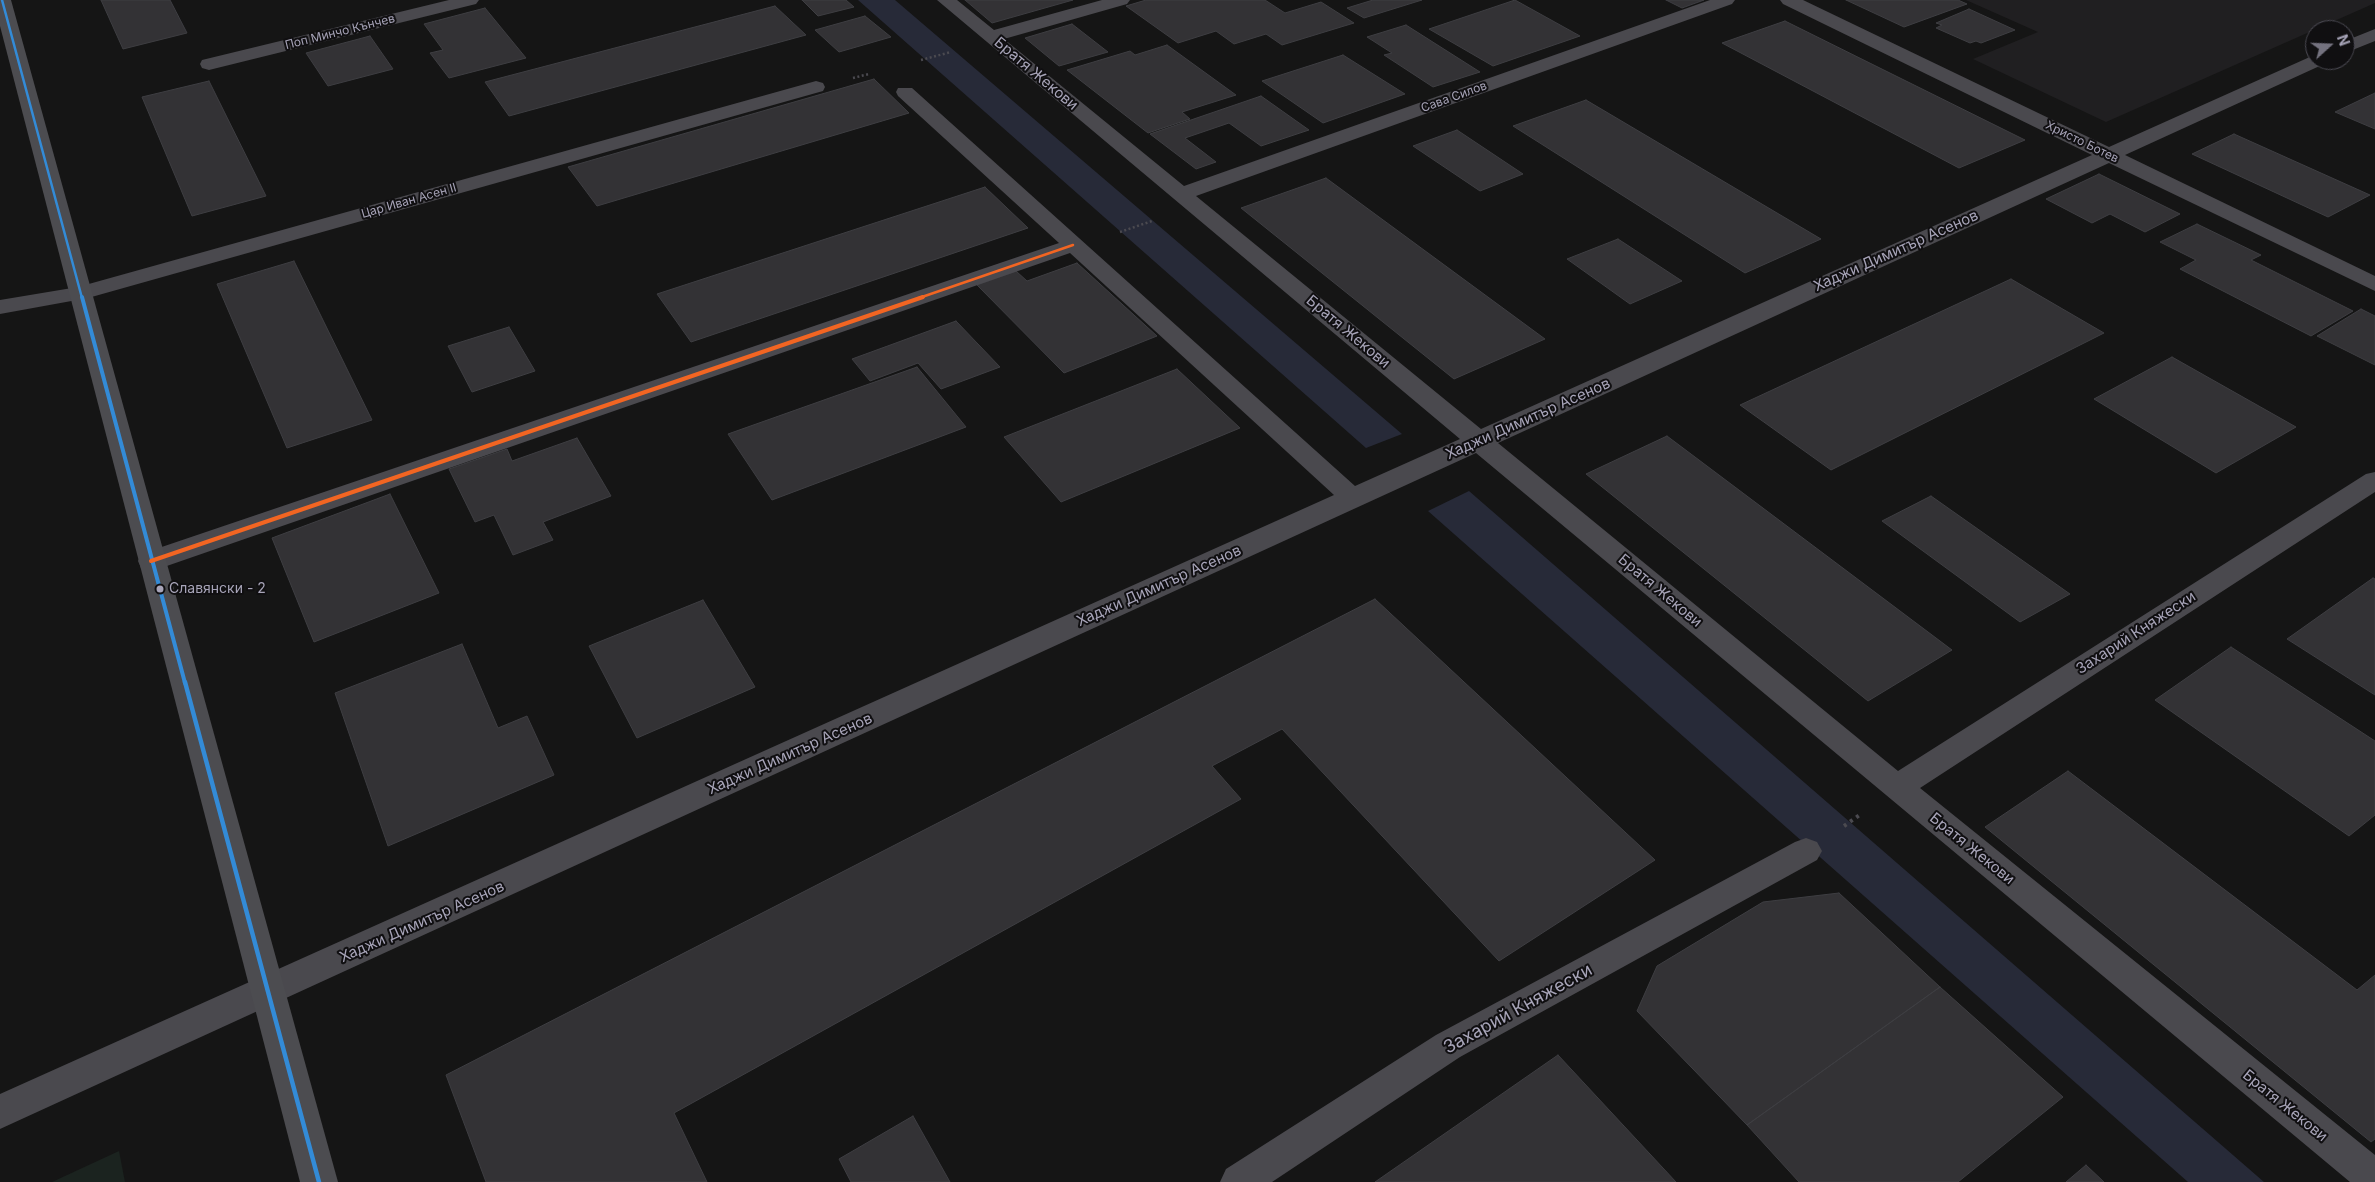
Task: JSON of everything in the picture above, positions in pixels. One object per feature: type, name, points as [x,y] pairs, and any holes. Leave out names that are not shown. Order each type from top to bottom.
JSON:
[{"type":"main road","points":[[2,0],[319,1182]]},
{"type":"street","name":"Поп Минчо Кънчев","points":[[209,64],[470,0]]},
{"type":"street","name":"Братя Жекови","points":[[946,0],[1897,787],[2375,1179]]},
{"type":"street","points":[[990,37],[1121,0]]},
{"type":"street","name":"Сава Силов","points":[[1181,194],[1726,0]]},
{"type":"street","name":"Христо Ботев","points":[[1789,0],[2375,284]]},
{"type":"street","points":[[2355,43],[2375,34]]},
{"type":"street","name":"Хаджи Димитър Асенов","points":[[0,1112],[2305,66]]},
{"type":"street","name":"Цар Иван Асен II","points":[[0,307],[80,292],[816,87]]},
{"type":"street","points":[[905,92],[1353,498]]},
{"type":"street","points":[[152,561],[1073,245]]},
{"type":"street","name":"Захарий Княжески","points":[[1897,787],[2375,480]]},
{"type":"street","name":"Захарий Княжески","points":[[1239,1182],[1448,1046],[1806,851]]},
{"type":"path","points":[[924,59],[956,50]]},
{"type":"path","points":[[1114,234],[1160,218]]},
{"type":"shaded area","points":[[1966,0],[2375,0],[2375,3],[2337,20],[2305,20],[2305,34],[2106,122],[1973,59],[2038,32]]},
{"type":"shaded area","points":[[119,1151],[125,1182],[52,1182]]},
{"type":"water","points":[[858,0],[895,0],[1402,434],[1366,448]]},
{"type":"water","points":[[1469,491],[2264,1182],[2188,1182],[1428,511]]},
{"type":"building","points":[[101,0],[170,0],[187,33],[123,49]]},
{"type":"building","points":[[802,0],[846,0],[854,7],[818,16]]},
{"type":"building","points":[[965,0],[1073,0],[992,23]]},
{"type":"building","points":[[1146,0],[1265,0],[1285,13],[1321,2],[1354,23],[1282,45],[1266,34],[1234,44],[1216,31],[1178,43],[1126,6]]},
{"type":"building","points":[[1373,0],[1422,0],[1364,18],[1347,8]]},
{"type":"building","points":[[1515,0],[1580,36],[1493,66],[1429,29]]},
{"type":"building","points":[[1666,0],[1704,0],[1682,8]]},
{"type":"building","points":[[1846,0],[1958,0],[1967,4],[1904,27]]},
{"type":"building","points":[[775,6],[806,35],[509,116],[485,82]]},
{"type":"building","points":[[485,8],[526,58],[449,78],[430,53],[443,50],[424,24]]},
{"type":"building","points":[[1969,9],[2015,30],[1981,43],[1976,41],[1970,43],[1936,28],[1942,25],[1936,23]]},
{"type":"building","points":[[865,16],[891,37],[839,52],[815,30]]},
{"type":"building","points":[[1785,21],[2025,140],[1959,168],[1722,43]]},
{"type":"building","points":[[1072,24],[1108,52],[1059,66],[1025,38]]},
{"type":"building","points":[[1406,25],[1480,72],[1433,87],[1384,55],[1392,53],[1367,37]]},
{"type":"building","points":[[370,36],[393,69],[328,86],[306,53]]},
{"type":"building","points":[[1167,45],[1236,95],[1182,112],[1190,119],[1148,133],[1067,70],[1130,51],[1135,55]]},
{"type":"building","points":[[1343,55],[1405,94],[1323,123],[1262,81]]},
{"type":"building","points":[[874,79],[909,113],[597,206],[568,167]]},
{"type":"building","points":[[209,81],[266,196],[192,216],[142,97]]},
{"type":"building","points":[[2375,93],[2375,129],[2335,112]]},
{"type":"building","points":[[1261,96],[1309,130],[1261,146],[1229,123],[1185,138],[1216,162],[1196,169],[1150,134]]},
{"type":"building","points":[[1586,100],[1821,239],[1745,273],[1513,126]]},
{"type":"building","points":[[1457,130],[1523,174],[1480,191],[1413,146]]},
{"type":"building","points":[[2234,134],[2370,195],[2328,217],[2192,154]]},
{"type":"building","points":[[2099,174],[2180,214],[2145,232],[2110,214],[2092,223],[2046,199]]},
{"type":"building","points":[[1326,178],[1545,339],[1454,379],[1241,208]]},
{"type":"building","points":[[985,187],[1028,228],[691,342],[657,294]]},
{"type":"building","points":[[2197,224],[2261,255],[2251,260],[2353,311],[2311,336],[2180,269],[2196,260],[2160,242]]},
{"type":"building","points":[[1618,239],[1682,281],[1630,304],[1567,259]]},
{"type":"building","points":[[294,261],[372,420],[287,448],[217,284]]},
{"type":"building","points":[[1077,263],[1157,336],[1064,373],[977,285],[1016,271],[1027,281]]},
{"type":"building","points":[[2011,279],[2104,333],[1831,470],[1740,405]]},
{"type":"building","points":[[2361,309],[2375,316],[2375,365],[2317,336]]},
{"type":"building","points":[[956,321],[1000,367],[941,389],[918,363],[870,381],[852,359]]},
{"type":"building","points":[[509,327],[535,371],[472,392],[448,346]]},
{"type":"building","points":[[2172,357],[2296,427],[2216,473],[2094,399]]},
{"type":"building","points":[[917,367],[966,427],[772,500],[728,434]]},
{"type":"building","points":[[1177,369],[1240,428],[1061,502],[1004,437]]},
{"type":"building","points":[[1667,436],[1952,650],[1868,701],[1586,474]]},
{"type":"building","points":[[577,438],[611,496],[543,522],[553,540],[513,555],[494,515],[475,522],[449,469],[507,449],[512,461]]},
{"type":"building","points":[[390,494],[439,593],[314,642],[272,538]]},
{"type":"building","points":[[1931,496],[2070,594],[2020,622],[1882,521]]},
{"type":"building","points":[[2373,578],[2375,579],[2375,695],[2287,639]]},
{"type":"building","points":[[1375,599],[1655,860],[1499,961],[1282,729],[1212,766],[1241,799],[674,1113],[707,1182],[486,1182],[446,1075]]},
{"type":"building","points":[[703,600],[755,687],[637,738],[589,646]]},
{"type":"building","points":[[462,644],[498,728],[527,716],[554,775],[388,846],[335,693]]},
{"type":"building","points":[[2231,647],[2375,741],[2375,815],[2349,836],[2155,700]]},
{"type":"building","points":[[2068,771],[2357,990],[2375,975],[2375,1139],[2371,1142],[1985,827]]},
{"type":"building","points":[[1839,893],[1940,987],[1747,1125],[1637,1011],[1657,966],[1763,902]]},
{"type":"building","points":[[1940,987],[2063,1097],[1958,1182],[1799,1182],[1747,1125]]},
{"type":"building","points":[[1558,1055],[1676,1182],[1375,1182]]},
{"type":"building","points":[[913,1116],[950,1182],[851,1182],[839,1159]]},
{"type":"building","points":[[2086,1165],[2104,1182],[2066,1182]]},
{"type":"transit line","points":[[2,0],[319,1182]]},
{"type":"transit line","points":[[151,561],[1073,245]]},
{"type":"place","name":"Славянски - 2","points":[[160,589]]}]
